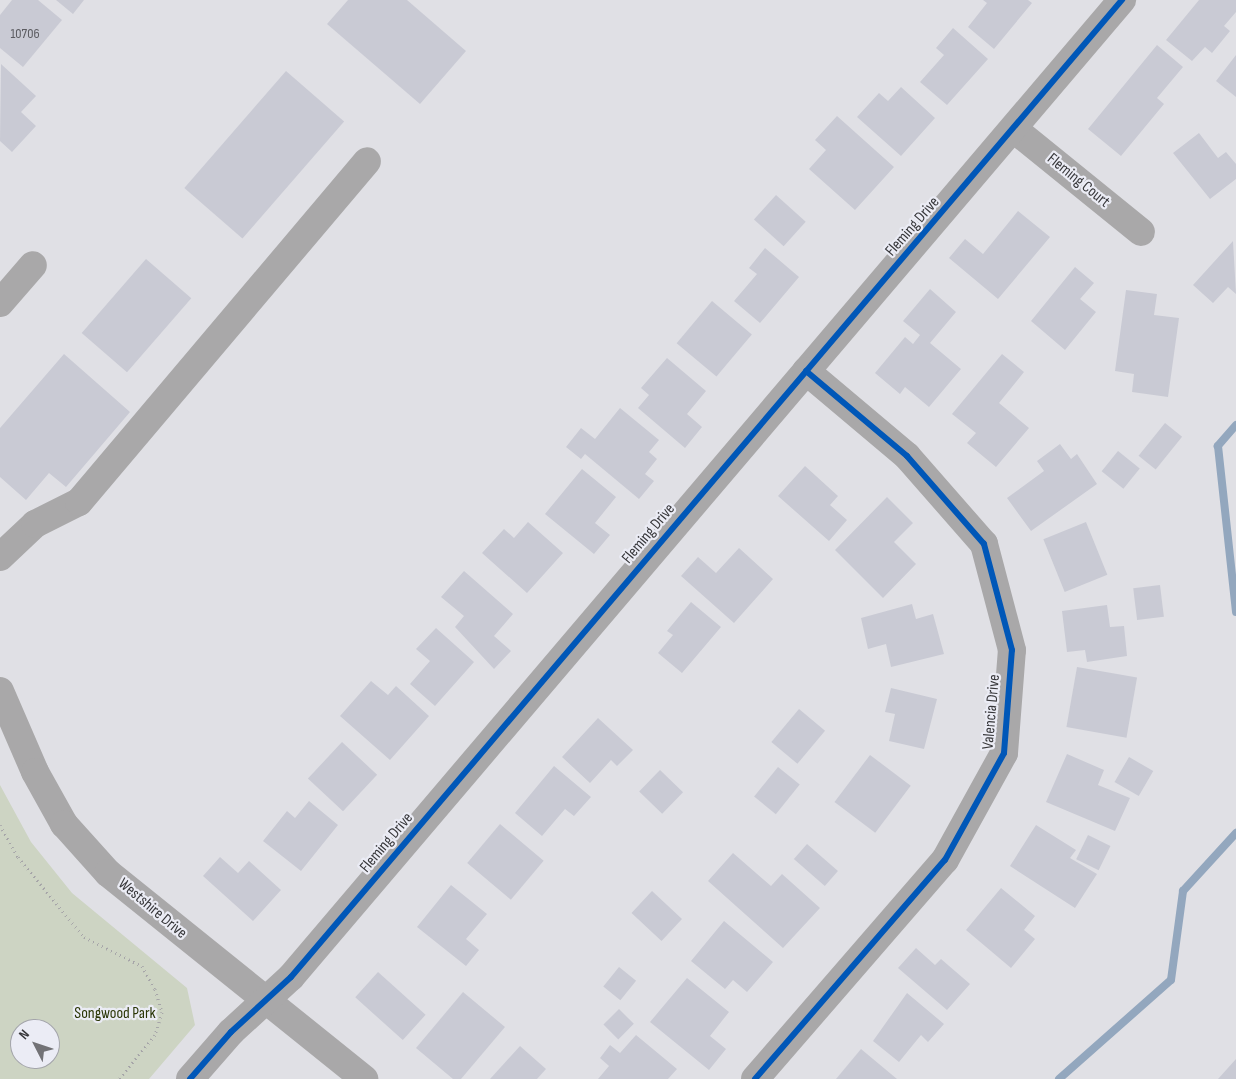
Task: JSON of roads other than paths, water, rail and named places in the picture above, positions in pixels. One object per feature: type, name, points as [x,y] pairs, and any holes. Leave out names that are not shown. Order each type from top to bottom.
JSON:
[{"type":"street","name":"Fleming Drive","points":[[190,1079],[231,1032],[298,969],[806,371],[1015,130],[1122,0]]},
{"type":"street","name":"Fleming Court","points":[[1015,130],[1141,232]]},
{"type":"street","points":[[0,557],[35,524],[79,502],[367,161]]},
{"type":"street","points":[[0,303],[33,265]]},
{"type":"street","name":"Valencia Drive","points":[[755,1079],[945,860],[1004,753],[1012,650],[984,544],[908,456],[806,371]]},
{"type":"street","name":"Westshire Drive","points":[[0,691],[35,772],[64,824],[108,873],[264,1001],[364,1079]]},
{"type":"waterway","points":[[1236,425],[1218,446],[1236,612]]},
{"type":"waterway","points":[[1059,1079],[1171,980],[1183,891],[1236,833]]},
{"type":"park label","name":"Songwood Park","points":[[115,1014]]}]
